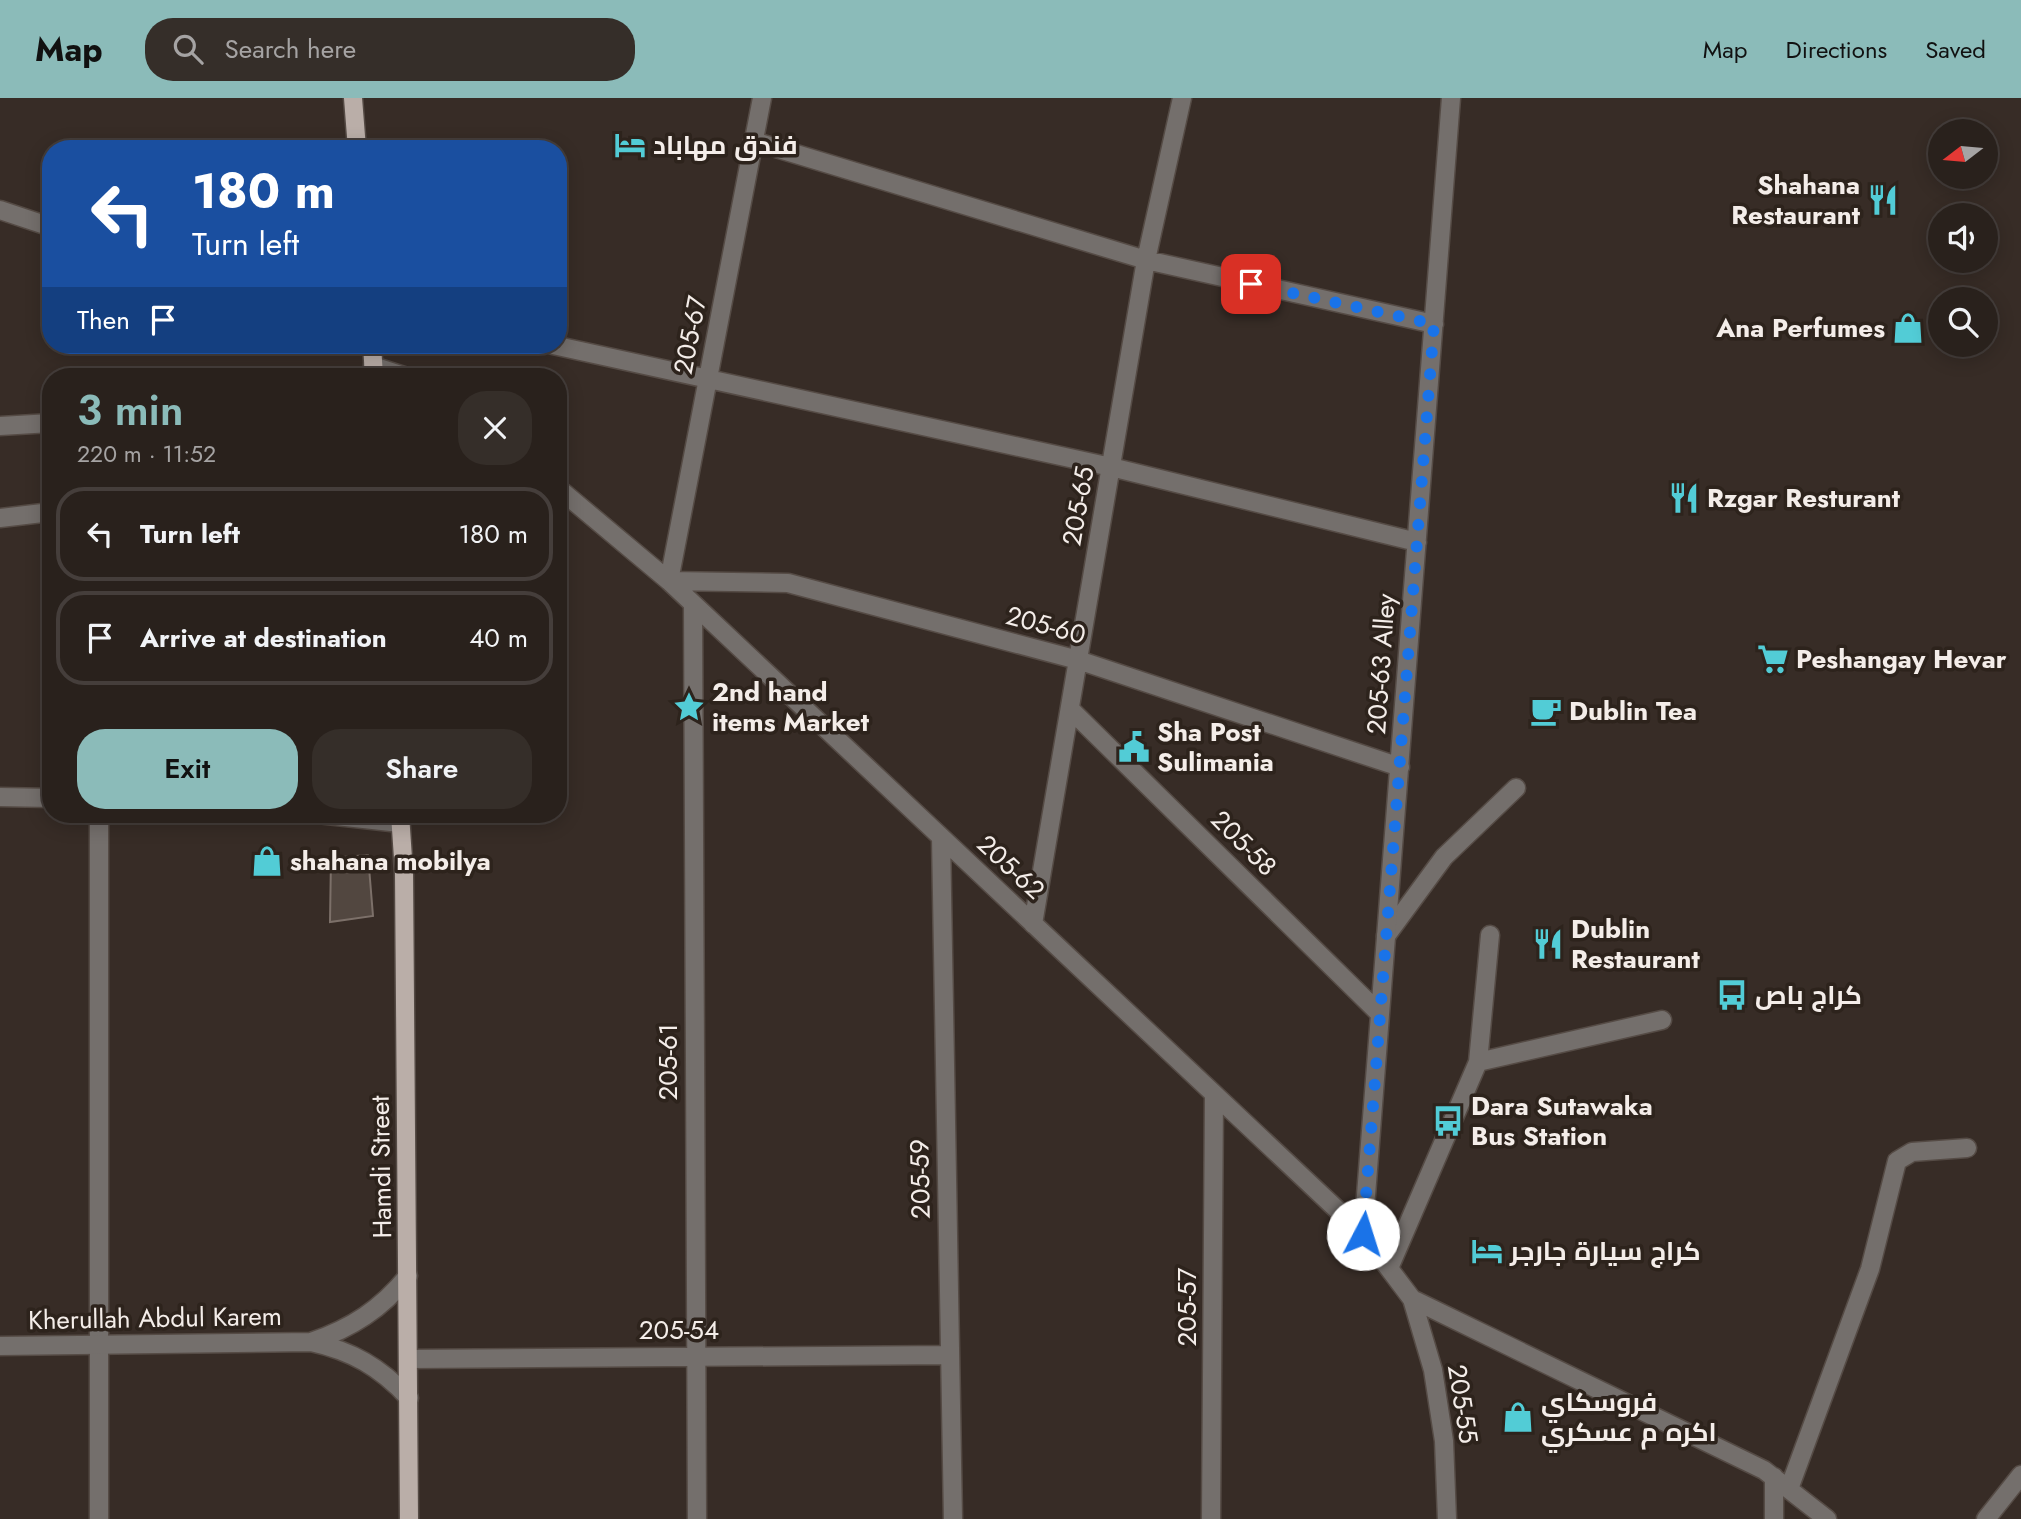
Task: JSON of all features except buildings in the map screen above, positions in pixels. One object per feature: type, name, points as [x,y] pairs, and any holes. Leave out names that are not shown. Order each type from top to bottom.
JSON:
[{"type":"main road","points":[[353,98],[356,140]]},
{"type":"main road","name":"Hamdi Street","points":[[400,823],[408,1276],[409,1519]]},
{"type":"street","name":"205-67","points":[[669,581],[762,98]]},
{"type":"street","name":"205-65","points":[[1033,924],[1146,260],[1182,98]]},
{"type":"street","name":"205-63 Alley","points":[[1363,1234],[1451,98]]},
{"type":"street","points":[[753,141],[1146,260],[1434,324]]},
{"type":"street","points":[[0,210],[42,224]]},
{"type":"street","points":[[567,348],[1111,467],[1417,542]]},
{"type":"street","points":[[1,423],[42,424]]},
{"type":"street","name":"205-62","points":[[567,496],[669,581],[1363,1234],[1390,1266],[1412,1299]]},
{"type":"street","points":[[0,518],[42,513]]},
{"type":"street","name":"205-60","points":[[669,581],[788,583],[1078,660],[1399,767]]},
{"type":"street","name":"205-61","points":[[693,604],[696,1519]]},
{"type":"street","name":"205-58","points":[[1070,709],[1380,1014]]},
{"type":"street","points":[[1386,936],[1444,858],[1516,788]]},
{"type":"street","points":[[0,797],[42,798]]},
{"type":"street","points":[[99,823],[99,1519]]},
{"type":"street","name":"205-59","points":[[941,837],[948,1355],[953,1519]]},
{"type":"street","points":[[1390,1266],[1478,1062],[1490,935]]},
{"type":"street","points":[[1478,1062],[1662,1020]]},
{"type":"street","name":"205-57","points":[[1211,1519],[1214,1095]]},
{"type":"street","points":[[1789,1489],[1870,1269],[1897,1161],[1912,1152],[1967,1148]]},
{"type":"street","points":[[311,1342],[340,1332],[366,1318],[389,1299],[408,1276]]},
{"type":"street","points":[[1412,1299],[1764,1470],[1827,1519]]},
{"type":"street","name":"205-55","points":[[1412,1299],[1435,1382],[1444,1441],[1447,1519]]},
{"type":"street","points":[[311,1342],[340,1349],[366,1360],[390,1377],[409,1398]]},
{"type":"street","name":"Kherullah Abdul Karem","points":[[0,1346],[311,1342]]},
{"type":"street","name":"205-54","points":[[409,1359],[948,1355]]},
{"type":"street","points":[[1986,1519],[2021,1475]]},
{"type":"street","points":[[1774,1478],[1774,1519]]},
{"type":"place","name":"فندق مهاباد","points":[[630,145]]},
{"type":"place","name":"Shahana Restaurant","points":[[1883,200]]},
{"type":"place","name":"Ana Perfumes","points":[[1908,328]]},
{"type":"place","name":"Rzgar Resturant","points":[[1684,498]]},
{"type":"place","name":"Peshangay Hevar","points":[[1773,659]]},
{"type":"place","name":"2nd hand items Market","points":[[689,707]]},
{"type":"place","name":"Dublin Tea","points":[[1546,711]]},
{"type":"place","name":"Sha Post Sulimania","points":[[1134,747]]},
{"type":"place","name":"shahana mobilya","points":[[267,861]]},
{"type":"place","name":"Dublin Restaurant","points":[[1548,944]]},
{"type":"place","name":"كراج باص","points":[[1732,995]]},
{"type":"place","name":"Dara Sutawaka Bus Station","points":[[1448,1121]]},
{"type":"place","name":"كراج سيارة جارجر","points":[[1487,1251]]},
{"type":"place","name":"فروسكاي اكره م عسكري","points":[[1518,1417]]},
{"type":"route","points":[[1251,284],[1434,324],[1363,1234]]}]
